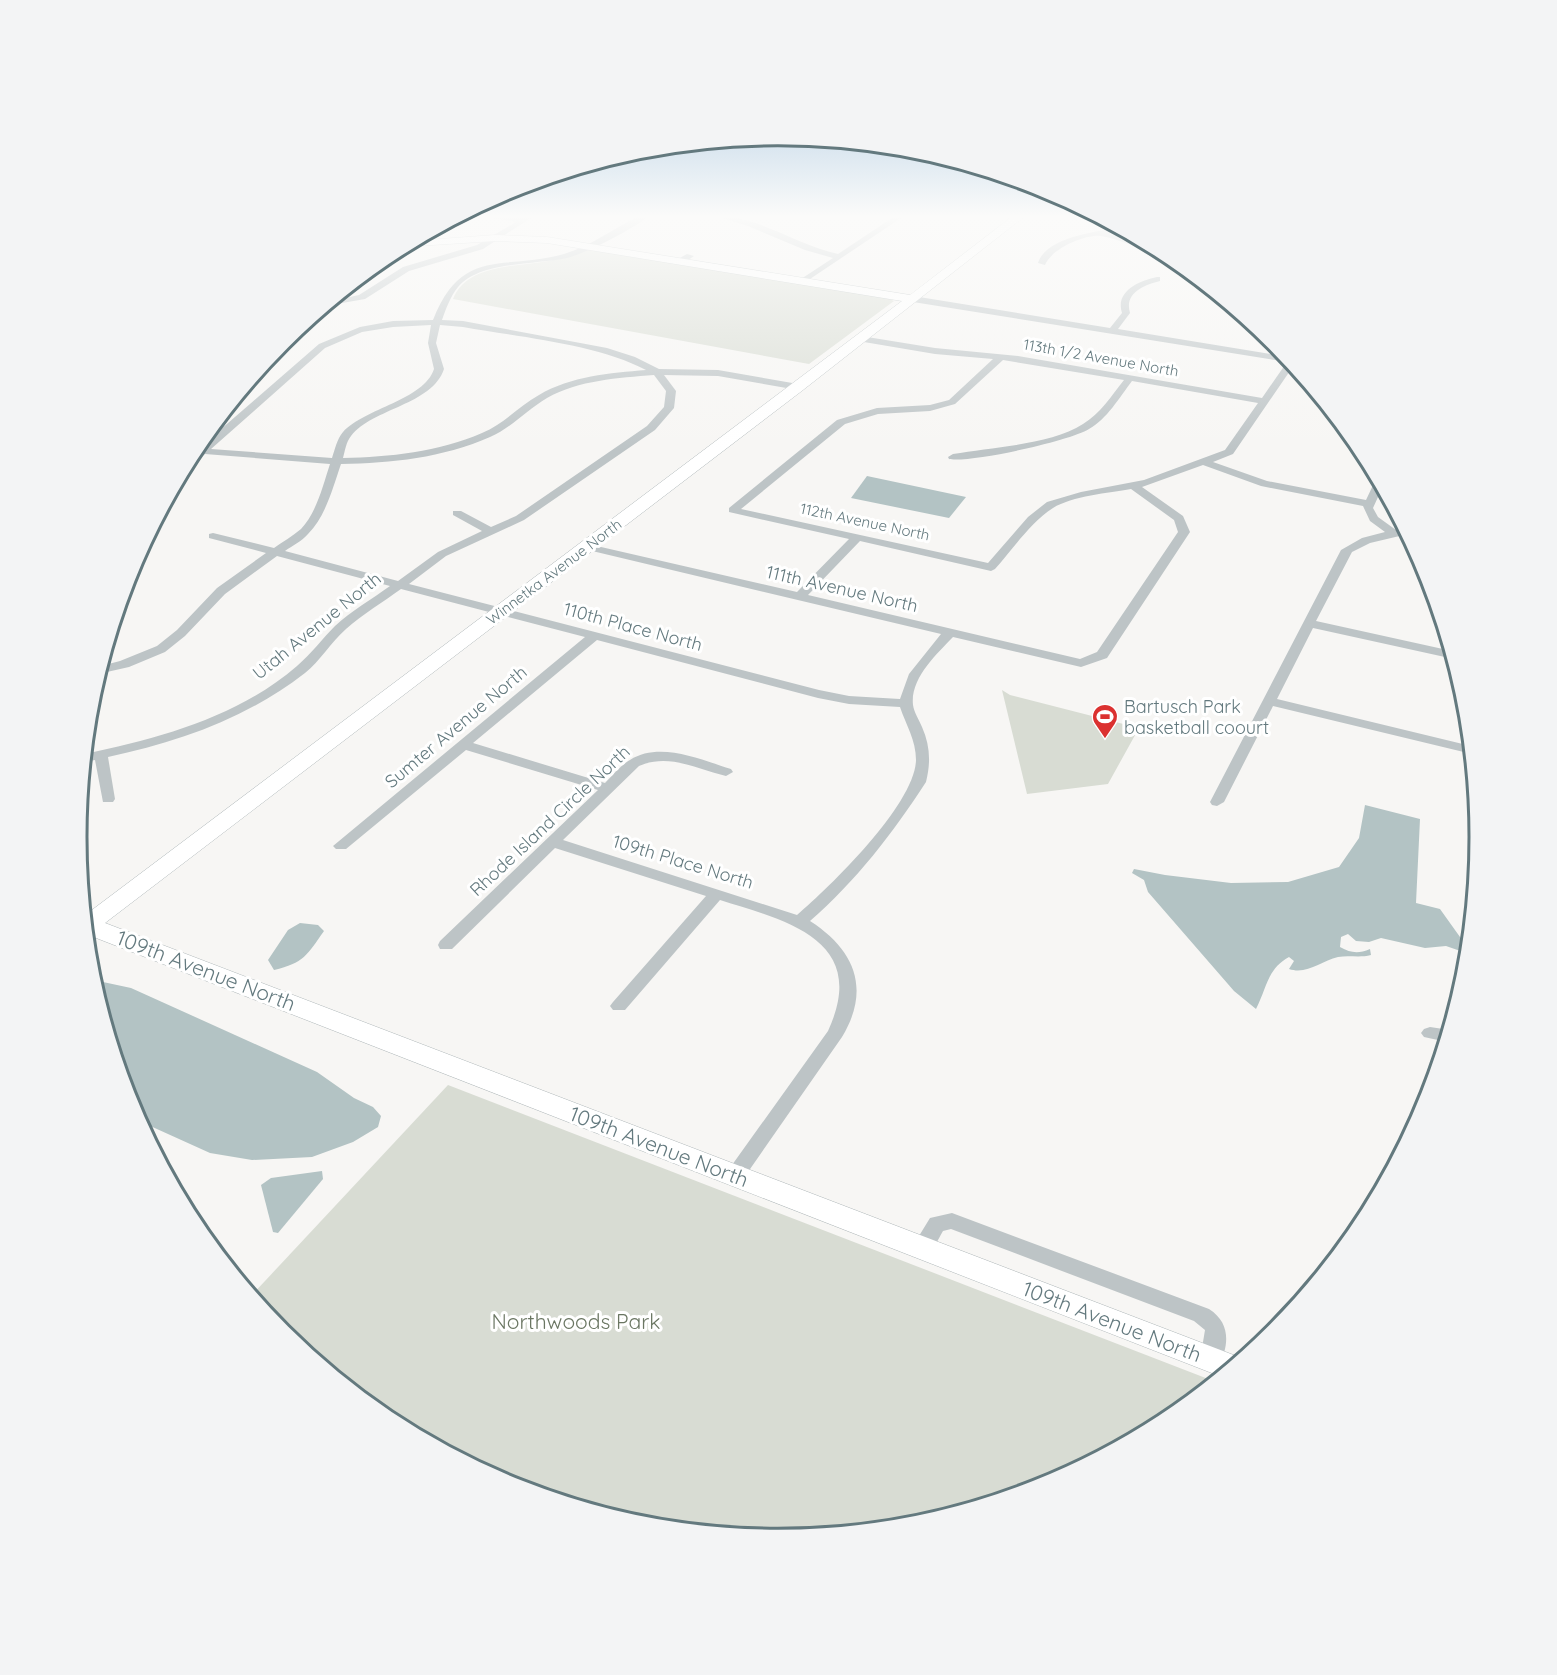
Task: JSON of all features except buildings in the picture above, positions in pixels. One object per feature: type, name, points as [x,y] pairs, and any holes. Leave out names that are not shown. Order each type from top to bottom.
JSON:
[{"type":"street","points":[[344,301],[366,294]]},
{"type":"street","points":[[109,668],[160,649],[181,633],[221,591],[304,532],[314,520],[342,443],[355,427],[434,380],[439,368],[432,341],[449,294]]},
{"type":"street","points":[[884,294],[1276,358]]},
{"type":"street","name":"Winnetka Avenue North","points":[[92,920],[919,294]]},
{"type":"street","points":[[1112,331],[1126,314],[1126,299],[1131,294]]},
{"type":"street","points":[[210,445],[322,346],[346,335],[378,326],[438,322],[473,325],[607,351],[632,359],[657,372]]},
{"type":"street","name":"113th 1/2 Avenue North","points":[[861,339],[943,352],[1001,357],[1263,401]]},
{"type":"street","name":"112th Avenue North","points":[[1001,357],[952,402],[930,408],[877,411],[841,422],[733,510],[991,567],[1032,519],[1051,504],[1081,495],[1134,486]]},
{"type":"street","points":[[1134,486],[1204,462],[1233,448],[1286,369]]},
{"type":"street","points":[[205,451],[336,461],[400,458],[444,450],[497,429],[548,393],[562,387],[602,378],[657,372],[718,373],[798,387]]},
{"type":"street","name":"Utah Avenue North","points":[[101,755],[185,733],[253,702],[303,668],[342,627],[399,584],[450,550],[533,510],[661,419],[671,403],[671,391],[657,372]]},
{"type":"street","points":[[953,457],[1081,430],[1092,422],[1130,378]]},
{"type":"street","points":[[1204,462],[1265,484],[1369,504]]},
{"type":"street","name":"111th Avenue North","points":[[588,547],[1066,661],[1088,662],[1102,655],[1184,532],[1179,518],[1134,486]]},
{"type":"street","points":[[1376,490],[1369,504],[1370,513],[1374,519],[1399,531]]},
{"type":"street","points":[[457,513],[491,532]]},
{"type":"street","points":[[1217,802],[1347,550],[1366,540],[1399,532]]},
{"type":"street","name":"110th Place North","points":[[213,537],[818,694],[849,700],[906,703]]},
{"type":"street","points":[[799,597],[858,537]]},
{"type":"street","points":[[1308,623],[1444,653]]},
{"type":"street","points":[[734,1177],[846,1016],[850,980],[843,963],[836,950],[800,921],[841,884],[919,782],[924,767],[924,752],[906,703],[918,670],[949,633]]},
{"type":"street","name":"Sumter Avenue North","points":[[341,846],[595,635]]},
{"type":"street","points":[[1269,701],[1464,748]]},
{"type":"street","points":[[462,744],[608,788]]},
{"type":"street","points":[[92,757],[101,755],[108,800]]},
{"type":"street","name":"Rhode Island Circle North","points":[[446,945],[634,763],[652,755],[674,757],[726,772]]},
{"type":"street","name":"109th Place North","points":[[553,842],[800,921]]},
{"type":"street","points":[[619,1006],[717,893]]},
{"type":"street","name":"109th Avenue North","points":[[93,928],[1222,1364]]},
{"type":"street","points":[[1430,1033],[1440,1035]]},
{"type":"street","points":[[921,1249],[937,1224],[952,1221],[1192,1310],[1207,1317],[1214,1324],[1218,1333],[1222,1364]]},
{"type":"green space","points":[[456,294],[867,294],[894,301],[809,364],[453,299]]},
{"type":"green space","points":[[1002,690],[1010,695],[1139,728],[1108,784],[1027,794]]},
{"type":"green space","name":"Northwoods Park","points":[[448,1085],[1208,1379],[1163,1412],[1084,1458],[1001,1492],[913,1516],[869,1523],[824,1528],[733,1528],[644,1516],[600,1505],[556,1492],[473,1458],[394,1412],[358,1386],[290,1326],[257,1290]]},
{"type":"shaded area","points":[[867,476],[966,497],[949,518],[851,498]]},
{"type":"shaded area","points":[[1365,805],[1420,819],[1416,903],[1440,909],[1462,940],[1460,951],[1446,946],[1425,948],[1381,938],[1369,942],[1356,941],[1348,934],[1341,937],[1340,947],[1355,952],[1370,949],[1371,955],[1338,957],[1302,970],[1289,969],[1294,961],[1289,957],[1272,973],[1256,1009],[1234,991],[1148,892],[1144,880],[1132,873],[1134,869],[1231,883],[1288,882],[1339,867],[1359,838]]},
{"type":"shaded area","points":[[300,923],[318,925],[324,931],[299,961],[274,970],[268,960],[288,930]]},
{"type":"shaded area","points":[[103,982],[131,988],[317,1072],[354,1098],[373,1107],[381,1116],[378,1127],[353,1142],[312,1157],[252,1160],[210,1153],[151,1126],[124,1060]]},
{"type":"shaded area","points":[[322,1171],[323,1179],[278,1233],[273,1232],[261,1185],[271,1178]]},
{"type":"place","name":"Bartusch Park basketball coourt","points":[[1105,740]]}]
